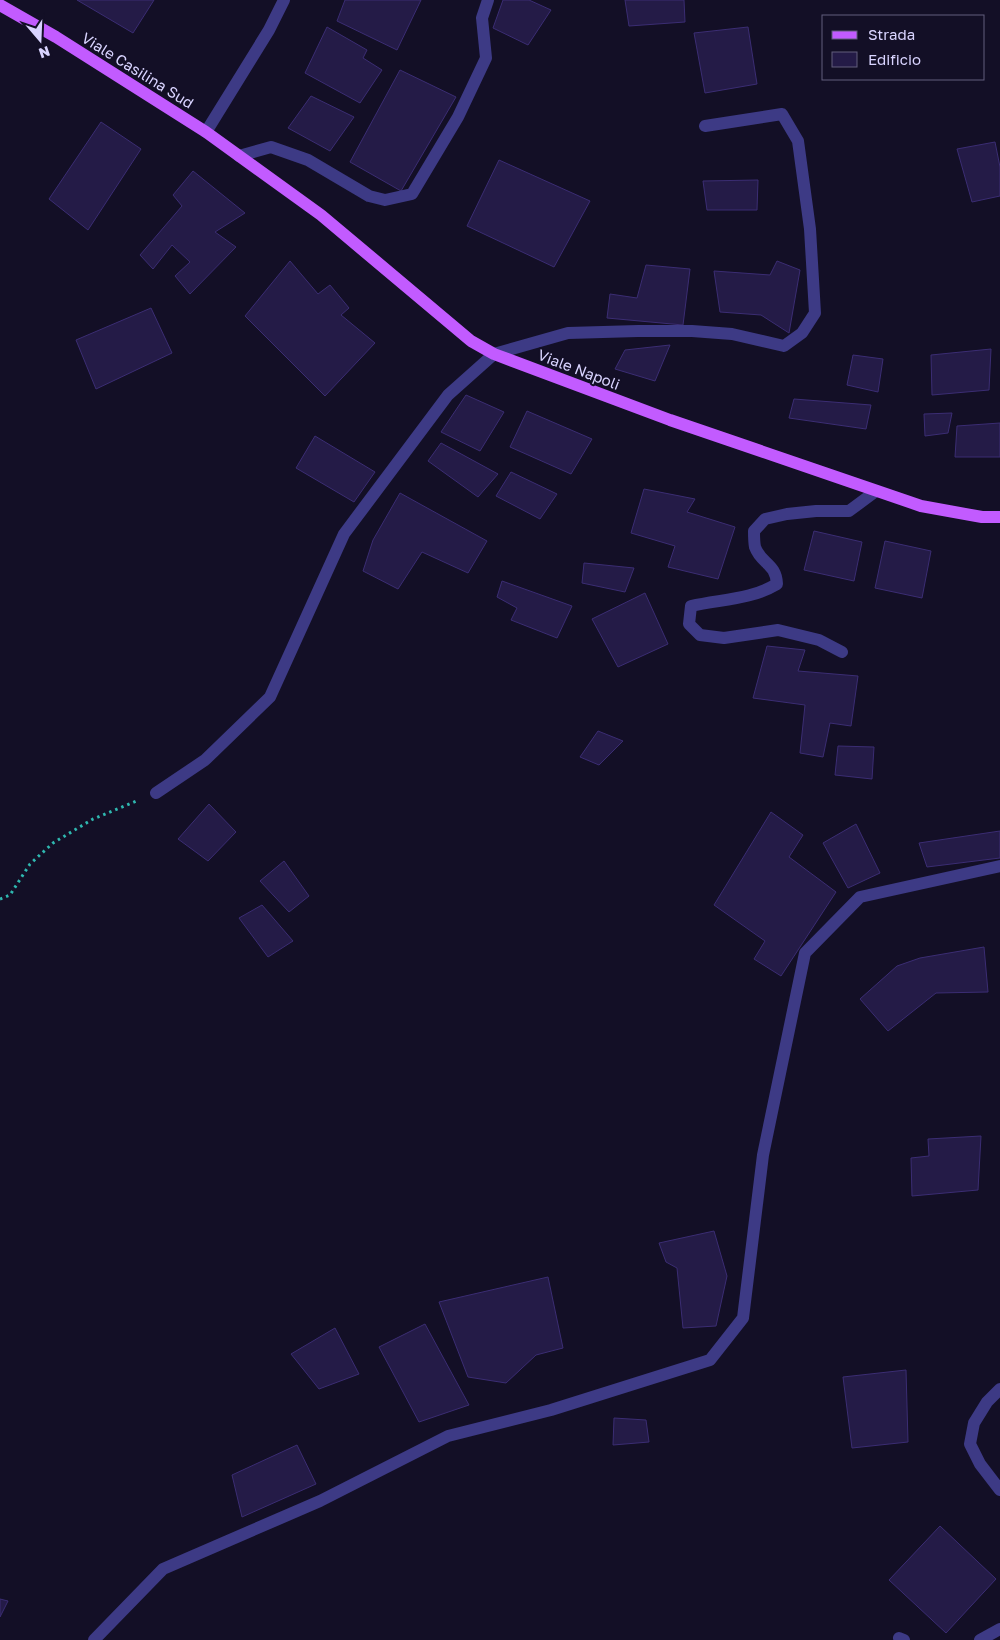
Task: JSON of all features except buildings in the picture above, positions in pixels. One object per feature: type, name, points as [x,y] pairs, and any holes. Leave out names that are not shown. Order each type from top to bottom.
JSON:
[{"type":"main road","name":"Viale Casilina Sud","points":[[0,5],[56,37],[206,132]]},
{"type":"main road","name":"Viale Napoli","points":[[206,132],[321,215],[471,341],[494,354],[670,420],[921,506],[982,517],[1000,517]]},
{"type":"street","points":[[206,132],[269,30],[284,0]]},
{"type":"street","points":[[240,156],[271,147],[308,160],[369,196],[385,200],[412,194],[458,117],[486,58],[482,18],[488,0]]},
{"type":"street","points":[[156,793],[206,760],[270,697],[344,534],[448,395],[494,354],[568,333],[692,331],[732,334],[784,346],[802,333],[815,313],[810,229],[798,140],[782,114],[705,126]]},
{"type":"street","points":[[842,652],[819,640],[778,630],[724,638],[700,634],[689,624],[691,606],[740,599],[763,592],[777,584],[776,573],[755,547],[754,531],[765,520],[787,514],[816,511],[849,511],[876,490]]},
{"type":"street","points":[[94,1640],[163,1569],[320,1501],[448,1436],[551,1410],[710,1360],[743,1318],[763,1155],[805,953],[860,897],[1000,866]]},
{"type":"street","points":[[1000,1389],[987,1402],[974,1423],[970,1444],[980,1464],[1000,1490]]},
{"type":"street","points":[[980,1640],[1000,1629]]},
{"type":"path","points":[[0,899],[10,895],[30,864],[53,843],[93,818],[156,793]]}]
